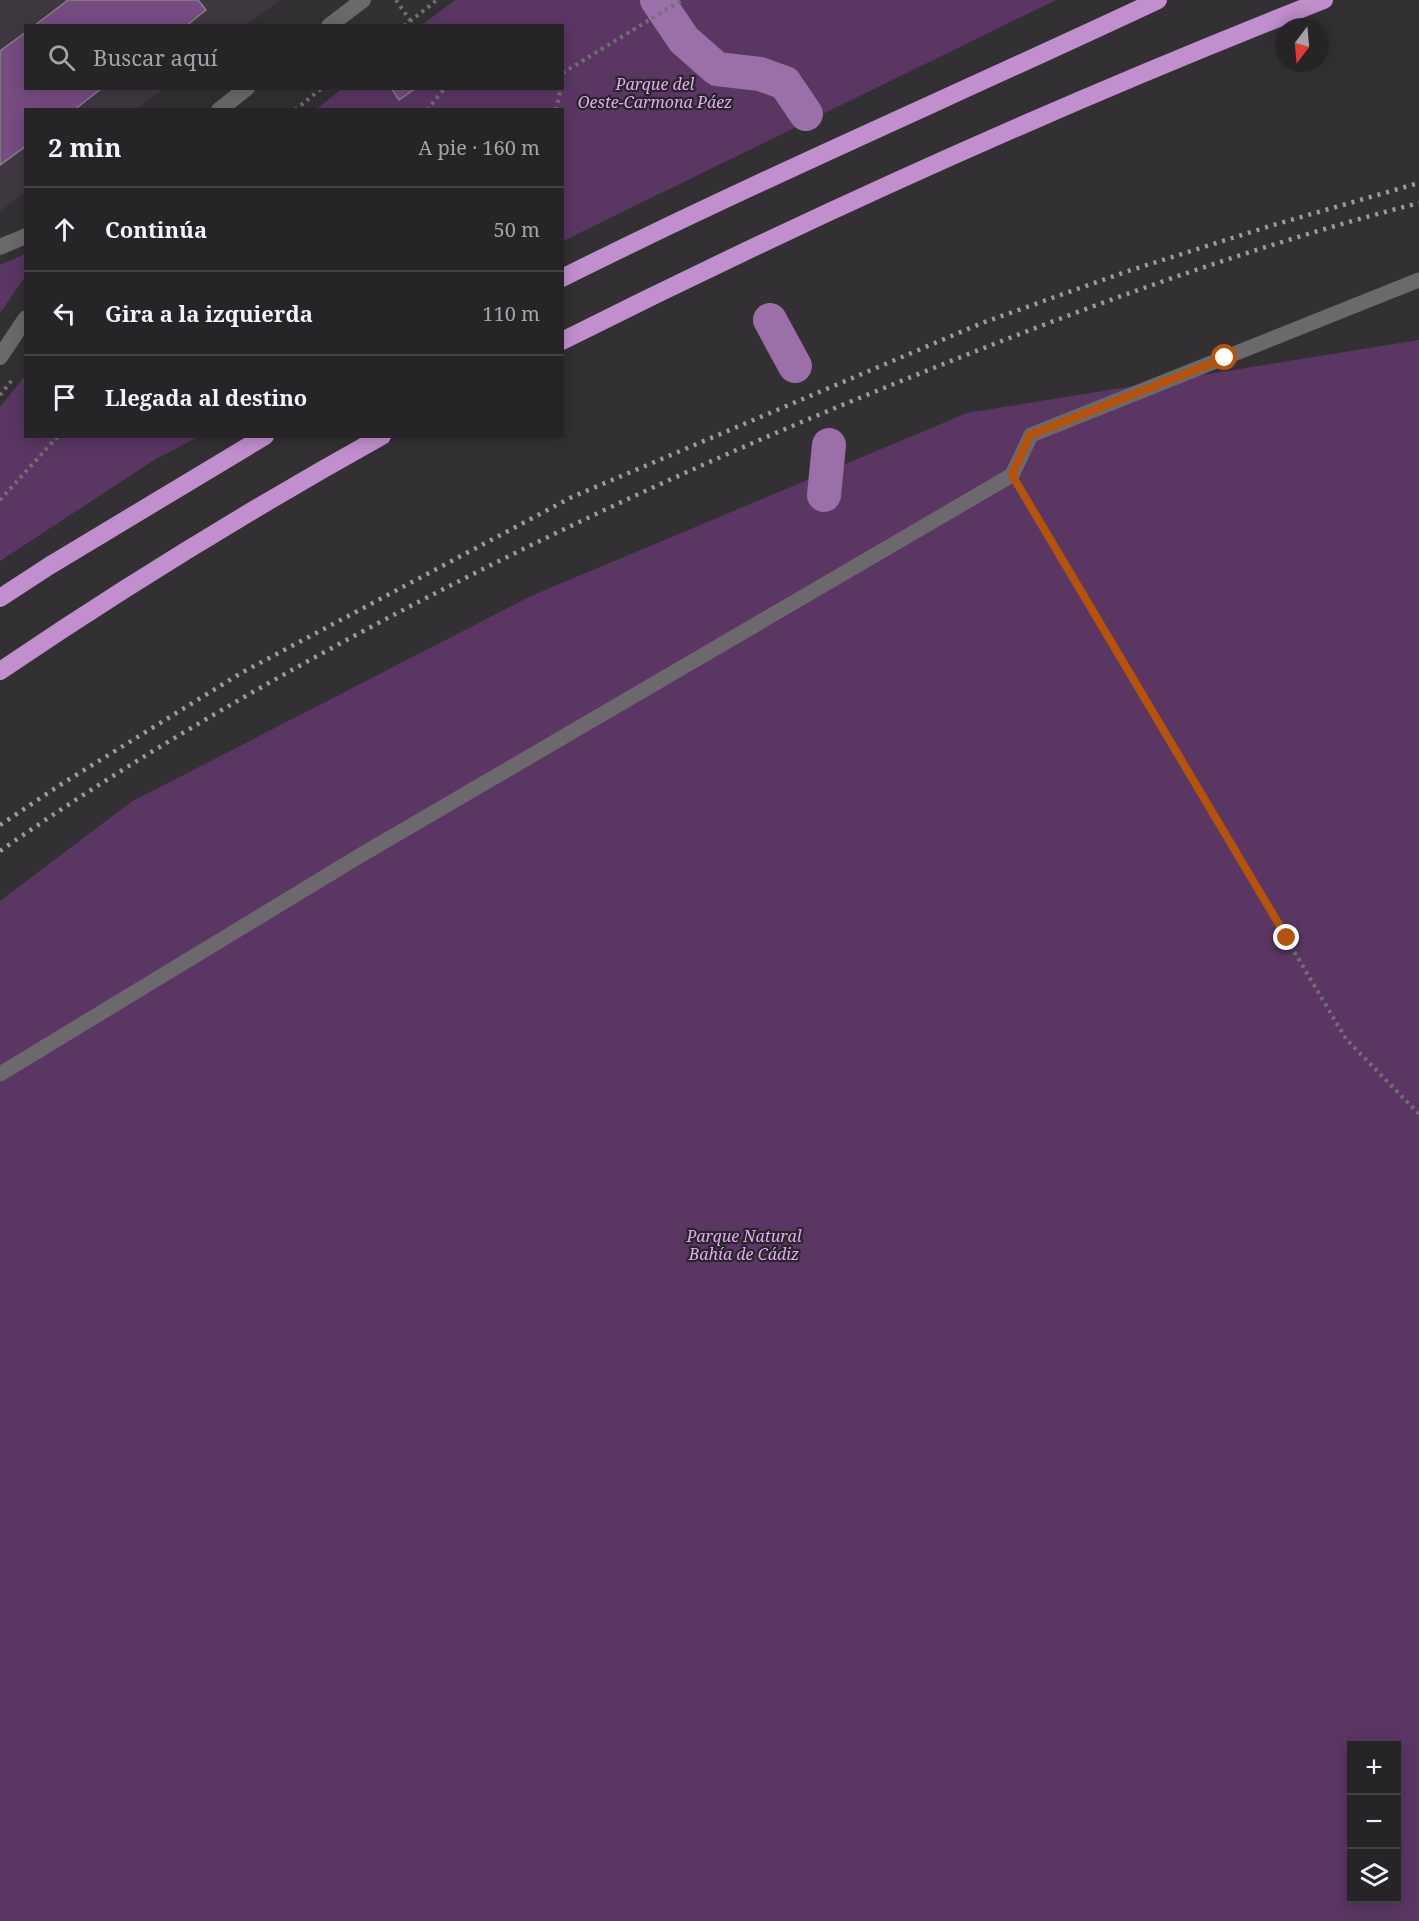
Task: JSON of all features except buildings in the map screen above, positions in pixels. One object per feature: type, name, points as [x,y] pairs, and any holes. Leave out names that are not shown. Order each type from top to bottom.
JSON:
[{"type":"highway","points":[[564,277],[680,219],[931,106],[1158,0]]},
{"type":"highway","points":[[564,340],[699,272],[964,149],[1198,49],[1324,0]]},
{"type":"highway","points":[[0,598],[262,438]]},
{"type":"highway","points":[[0,671],[85,614],[290,488],[378,438]]},
{"type":"street","points":[[332,24],[363,0]]},
{"type":"street","points":[[222,108],[244,90]]},
{"type":"street","points":[[0,248],[24,237]]},
{"type":"street","points":[[0,357],[24,321]]},
{"type":"lane","points":[[0,1074],[361,855],[1012,475],[1030,435],[1419,280]]},
{"type":"path","points":[[396,0],[412,24]]},
{"type":"path","points":[[406,24],[437,0]]},
{"type":"path","points":[[564,71],[682,0]]},
{"type":"path","points":[[297,108],[320,90]]},
{"type":"path","points":[[429,108],[443,90]]},
{"type":"path","points":[[556,108],[561,90]]},
{"type":"path","points":[[0,500],[56,438]]},
{"type":"path","points":[[1012,475],[1346,1039],[1419,1114]]},
{"type":"shaded area","points":[[0,0],[280,0],[247,24],[24,24],[24,90],[163,90],[138,108],[24,108],[24,194],[0,211]]},
{"type":"green space","name":"Parque del Oeste-Carmona Páez","points":[[455,0],[1056,0],[564,241],[564,108],[318,108],[341,90],[564,90],[564,24],[423,24]]},
{"type":"green space","points":[[24,254],[24,278],[0,313],[0,265]]},
{"type":"green space","name":"Parque Natural Bahía de Cádiz","points":[[1419,340],[1419,1921],[0,1921],[0,901],[131,802],[531,596],[967,413]]},
{"type":"green space","points":[[24,377],[24,438],[196,438],[154,460],[0,561],[0,407]]},
{"type":"waterway","points":[[657,0],[684,40],[717,69],[760,74],[785,83],[806,114]]},
{"type":"waterway","points":[[770,320],[795,366]]},
{"type":"waterway","points":[[824,495],[829,445]]},
{"type":"railway","points":[[0,825],[60,785],[241,673],[572,497],[982,323],[1125,272],[1270,226],[1419,183]]},
{"type":"railway","points":[[0,851],[93,788],[189,730],[384,620],[507,557],[694,469],[820,414],[949,362],[1148,286],[1283,242],[1419,203]]},
{"type":"route","points":[[1225,358],[1030,435],[1012,475],[1287,938]]}]
